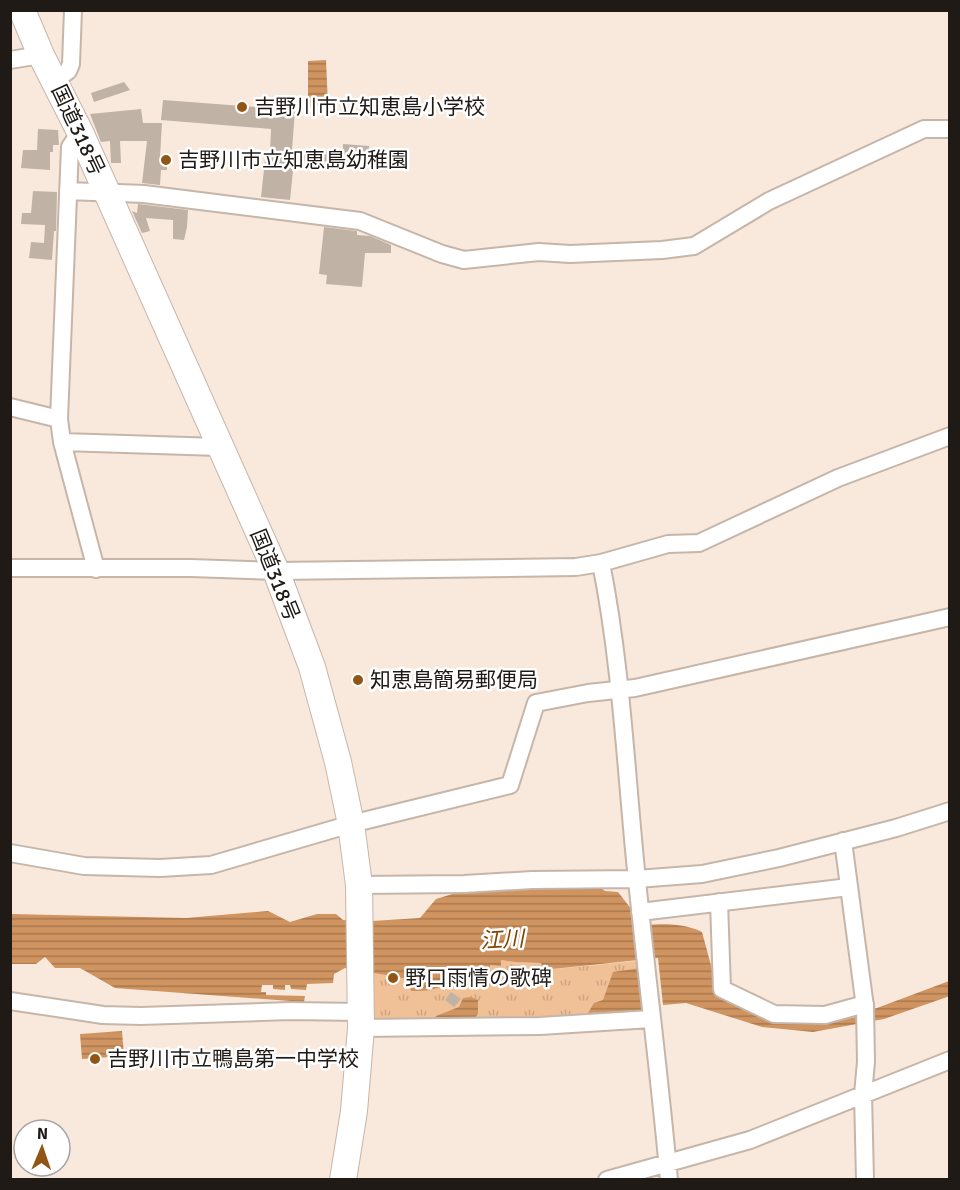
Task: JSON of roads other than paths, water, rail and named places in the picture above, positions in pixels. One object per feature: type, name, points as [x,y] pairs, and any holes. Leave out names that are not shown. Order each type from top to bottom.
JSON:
[{"type":"highway","name":"国道318号","points":[[22,10],[41,55],[80,132],[276,571],[312,667],[338,762],[351,824],[358,885],[361,1020],[354,1111],[343,1179]]},
{"type":"street","points":[[55,80],[68,71],[71,64],[74,10]]},
{"type":"street","points":[[10,60],[41,55]]},
{"type":"street","points":[[68,191],[156,195],[360,221],[442,254],[464,260],[539,252],[570,254],[662,250],[694,246],[769,201],[924,129],[950,129]]},
{"type":"street","points":[[80,132],[70,147],[59,419],[62,442],[96,569]]},
{"type":"street","points":[[10,407],[59,419]]},
{"type":"street","points":[[10,568],[191,568],[276,571],[576,567],[601,563],[668,544],[699,543],[838,478],[950,436]]},
{"type":"street","points":[[62,442],[219,447]]},
{"type":"street","points":[[601,563],[619,690],[636,879],[669,1179]]},
{"type":"street","points":[[10,853],[84,866],[160,868],[211,865],[351,824],[510,785],[536,703],[588,693],[619,690],[950,616]]},
{"type":"street","points":[[358,885],[636,879],[702,874],[779,858],[896,828],[950,811]]},
{"type":"street","points":[[843,841],[865,1005],[866,1062],[863,1094],[865,1179]]},
{"type":"street","points":[[641,916],[719,902],[849,887]]},
{"type":"street","points":[[719,902],[722,989],[774,1014],[825,1015],[865,1005]]},
{"type":"street","points":[[10,1001],[103,1015],[141,1016],[290,1011],[361,1020],[540,1026],[651,1019]]},
{"type":"street","points":[[607,1179],[750,1140],[950,1060]]},
{"type":"water","points":[[326,60],[328,105],[308,106],[308,61]]},
{"type":"water","name":"江川","points":[[599,887],[605,891],[618,892],[632,910],[632,926],[677,925],[702,932],[719,995],[819,1021],[877,1008],[949,981],[950,996],[884,1019],[813,1032],[762,1027],[686,1003],[663,1005],[658,958],[543,970],[541,963],[501,960],[501,966],[490,965],[490,970],[463,967],[447,983],[434,989],[420,991],[411,991],[409,979],[345,968],[334,974],[333,983],[307,984],[306,990],[291,989],[290,985],[285,985],[285,990],[273,989],[273,985],[262,985],[261,992],[266,992],[266,995],[305,996],[304,1002],[115,988],[80,968],[55,968],[45,957],[36,964],[11,964],[11,914],[186,918],[268,911],[290,922],[317,914],[336,914],[343,920],[372,921],[420,918],[436,899],[459,892]]},
{"type":"water","points":[[640,968],[642,1010],[588,1013],[594,1003],[603,1000],[613,972]]},
{"type":"water","points":[[471,997],[478,1000],[478,1014],[474,1019],[435,1020],[436,1016],[459,1007],[463,998]]},
{"type":"water","points":[[122,1031],[124,1056],[82,1059],[80,1034]]},
{"type":"place","name":"吉野川市立知恵島小学校","points":[[242,107]]},
{"type":"place","name":"吉野川市立知恵島幼稚園","points":[[166,160]]},
{"type":"place","name":"知恵島簡易郵便局","points":[[358,680]]},
{"type":"place","name":"野口雨情の歌碑","points":[[393,978]]},
{"type":"place","name":"吉野川市立鴨島第一中学校","points":[[95,1059]]}]
